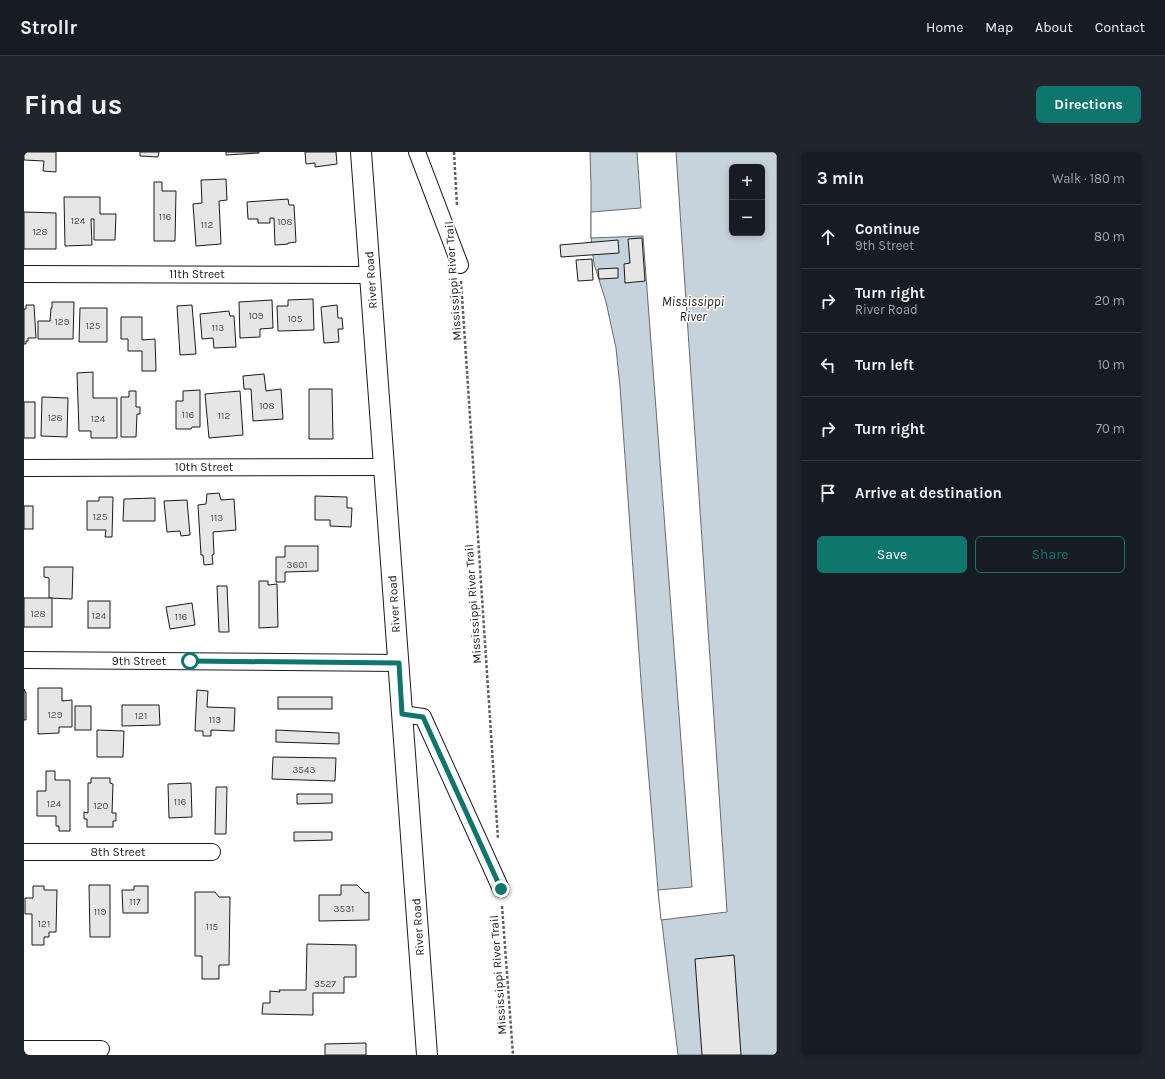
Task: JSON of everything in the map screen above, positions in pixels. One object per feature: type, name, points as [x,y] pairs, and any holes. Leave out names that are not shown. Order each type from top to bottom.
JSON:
[{"type":"street","name":"River Road","points":[[361,152],[427,1055]]},
{"type":"street","points":[[417,152],[460,265]]},
{"type":"street","name":"11th Street","points":[[24,274],[371,275]]},
{"type":"street","name":"10th Street","points":[[24,468],[384,467]]},
{"type":"street","name":"9th Street","points":[[24,660],[399,663]]},
{"type":"street","points":[[402,714],[423,717],[501,889]]},
{"type":"street","name":"8th Street","points":[[24,852],[212,852]]},
{"type":"street","points":[[24,1048],[101,1049]]},
{"type":"path","name":"Mississippi River Trail","points":[[454,152],[457,212]]},
{"type":"path","name":"Mississippi River Trail","points":[[460,265],[498,842]]},
{"type":"path","name":"Mississippi River Trail","points":[[501,889],[513,1055]]},
{"type":"water","name":"Mississippi River","points":[[590,152],[777,152],[777,1055],[678,1055],[658,890],[616,348],[606,302],[594,264],[591,238]]},
{"type":"pier","points":[[637,152],[676,152],[727,912],[661,920],[658,890],[692,887],[643,236],[591,238],[591,212],[641,208]]},
{"type":"building","points":[[24,152],[56,152],[56,172],[43,171],[44,161],[24,160]]},
{"type":"building","points":[[140,152],[159,152],[158,157],[140,156]]},
{"type":"building","points":[[226,152],[259,152],[259,153],[226,155]]},
{"type":"building","points":[[305,152],[336,152],[337,164],[315,167],[315,163],[306,164]]},
{"type":"building","points":[[226,179],[227,200],[219,201],[221,244],[196,246],[193,204],[202,203],[201,180]]},
{"type":"building","points":[[154,182],[162,182],[162,191],[176,191],[175,241],[154,241]]},
{"type":"building","points":[[64,197],[100,197],[100,214],[116,214],[115,240],[94,240],[94,219],[91,219],[92,245],[65,246]]},
{"type":"building","points":[[288,199],[289,205],[294,205],[296,242],[275,245],[274,218],[270,218],[270,223],[258,223],[258,219],[248,219],[247,202]]},
{"type":"building","points":[[24,212],[56,213],[56,249],[24,249]]},
{"type":"building","points":[[642,238],[645,281],[625,283],[624,264],[630,263],[628,239]]},
{"type":"building","points":[[618,240],[619,253],[561,257],[560,245]]},
{"type":"building","points":[[592,259],[593,280],[578,281],[576,260]]},
{"type":"building","points":[[618,268],[618,278],[599,279],[598,269]]},
{"type":"building","points":[[313,299],[314,330],[278,331],[277,306],[288,306],[288,300]]},
{"type":"building","points":[[272,300],[273,328],[260,329],[260,337],[240,338],[239,302]]},
{"type":"building","points":[[52,302],[74,302],[73,339],[38,339],[38,321],[50,321]]},
{"type":"building","points":[[26,305],[34,305],[36,338],[28,338],[26,344],[24,344],[24,309],[26,309]]},
{"type":"building","points":[[192,305],[196,354],[180,355],[177,306]]},
{"type":"building","points":[[337,305],[338,318],[342,318],[343,329],[338,329],[339,342],[324,343],[321,307]]},
{"type":"building","points":[[80,308],[107,308],[107,342],[79,342]]},
{"type":"building","points":[[229,311],[230,316],[234,316],[236,347],[214,348],[213,338],[202,339],[200,314]]},
{"type":"building","points":[[121,317],[142,317],[142,340],[155,339],[156,371],[142,371],[142,351],[128,351],[128,339],[121,339]]},
{"type":"building","points":[[93,372],[93,398],[117,398],[117,438],[91,438],[91,431],[79,431],[77,373]]},
{"type":"building","points":[[264,374],[266,391],[281,389],[283,419],[253,421],[251,389],[244,389],[243,376]]},
{"type":"building","points":[[309,389],[332,389],[333,439],[309,439]]},
{"type":"building","points":[[200,390],[200,427],[192,427],[191,429],[176,429],[176,401],[183,401],[183,391]]},
{"type":"building","points":[[129,391],[136,391],[136,407],[140,407],[140,414],[137,414],[136,437],[121,437],[121,397],[129,397]]},
{"type":"building","points":[[240,391],[243,435],[209,438],[205,394]]},
{"type":"building","points":[[42,397],[68,398],[67,437],[41,436]]},
{"type":"building","points":[[24,402],[35,402],[35,438],[24,438]]},
{"type":"building","points":[[219,493],[221,500],[234,499],[236,530],[213,532],[213,564],[204,565],[203,555],[201,555],[198,505],[206,504],[207,494]]},
{"type":"building","points":[[315,496],[347,497],[347,508],[352,508],[351,527],[330,526],[330,520],[315,520]]},
{"type":"building","points":[[99,497],[113,497],[112,537],[105,537],[106,530],[87,530],[87,501],[99,501]]},
{"type":"building","points":[[155,498],[155,521],[123,521],[124,499]]},
{"type":"building","points":[[187,500],[190,535],[181,536],[180,531],[167,532],[164,501]]},
{"type":"building","points":[[24,506],[33,506],[33,529],[24,529]]},
{"type":"building","points":[[285,546],[318,546],[318,571],[285,572],[285,582],[276,582],[276,557],[285,557]]},
{"type":"building","points":[[44,567],[73,567],[72,599],[49,598],[49,578],[44,577]]},
{"type":"building","points":[[259,581],[268,581],[268,585],[277,584],[278,627],[259,628]]},
{"type":"building","points":[[217,586],[227,586],[229,632],[219,632]]},
{"type":"building","points":[[24,598],[52,598],[52,627],[24,627]]},
{"type":"building","points":[[88,601],[110,601],[110,628],[88,628]]},
{"type":"building","points":[[192,603],[195,625],[170,629],[166,607]]},
{"type":"building","points":[[38,688],[62,688],[62,701],[72,700],[72,727],[59,727],[59,733],[38,734]]},
{"type":"building","points":[[24,689],[26,692],[26,720],[24,720]]},
{"type":"building","points":[[197,690],[208,691],[207,707],[235,708],[234,731],[211,730],[211,736],[203,736],[203,731],[195,731]]},
{"type":"building","points":[[278,697],[332,697],[332,709],[278,709]]},
{"type":"building","points":[[122,705],[159,705],[160,725],[122,726]]},
{"type":"building","points":[[75,706],[91,706],[91,730],[75,730]]},
{"type":"building","points":[[97,730],[124,731],[123,757],[97,757]]},
{"type":"building","points":[[276,730],[339,733],[339,744],[276,742]]},
{"type":"building","points":[[273,757],[336,758],[335,781],[272,779]]},
{"type":"building","points":[[46,771],[55,771],[55,780],[70,780],[70,831],[59,831],[59,826],[56,826],[56,816],[37,816],[37,791],[46,791]]},
{"type":"building","points":[[91,778],[110,778],[110,783],[113,784],[112,813],[116,813],[116,821],[113,821],[113,827],[87,827],[87,819],[84,819],[84,812],[88,813],[88,783],[91,783]]},
{"type":"building","points":[[191,783],[192,817],[169,818],[168,784]]},
{"type":"building","points":[[216,787],[227,787],[226,834],[215,834]]},
{"type":"building","points":[[297,794],[332,794],[332,803],[297,804]]},
{"type":"building","points":[[294,832],[332,832],[332,840],[294,841]]},
{"type":"building","points":[[89,885],[110,885],[110,937],[90,937]]},
{"type":"building","points":[[341,885],[357,885],[365,893],[369,892],[369,920],[319,921],[319,895],[341,895]]},
{"type":"building","points":[[33,886],[44,886],[44,890],[57,890],[56,932],[49,932],[49,937],[44,937],[44,945],[32,945],[32,914],[25,914],[25,898],[33,898]]},
{"type":"building","points":[[134,886],[148,886],[148,913],[123,913],[122,890],[134,890]]},
{"type":"building","points":[[195,892],[215,892],[219,897],[230,897],[229,965],[219,965],[219,979],[202,979],[202,956],[195,956]]},
{"type":"building","points":[[307,944],[356,945],[356,977],[344,977],[344,993],[313,993],[313,1015],[262,1014],[263,1003],[270,1003],[270,991],[280,992],[279,990],[306,990]]},
{"type":"building","points":[[734,955],[741,1055],[702,1055],[695,959]]},
{"type":"building","points":[[366,1043],[366,1055],[325,1055],[325,1044]]},
{"type":"route","points":[[190,661],[399,663],[402,714],[423,717],[501,889]]}]
